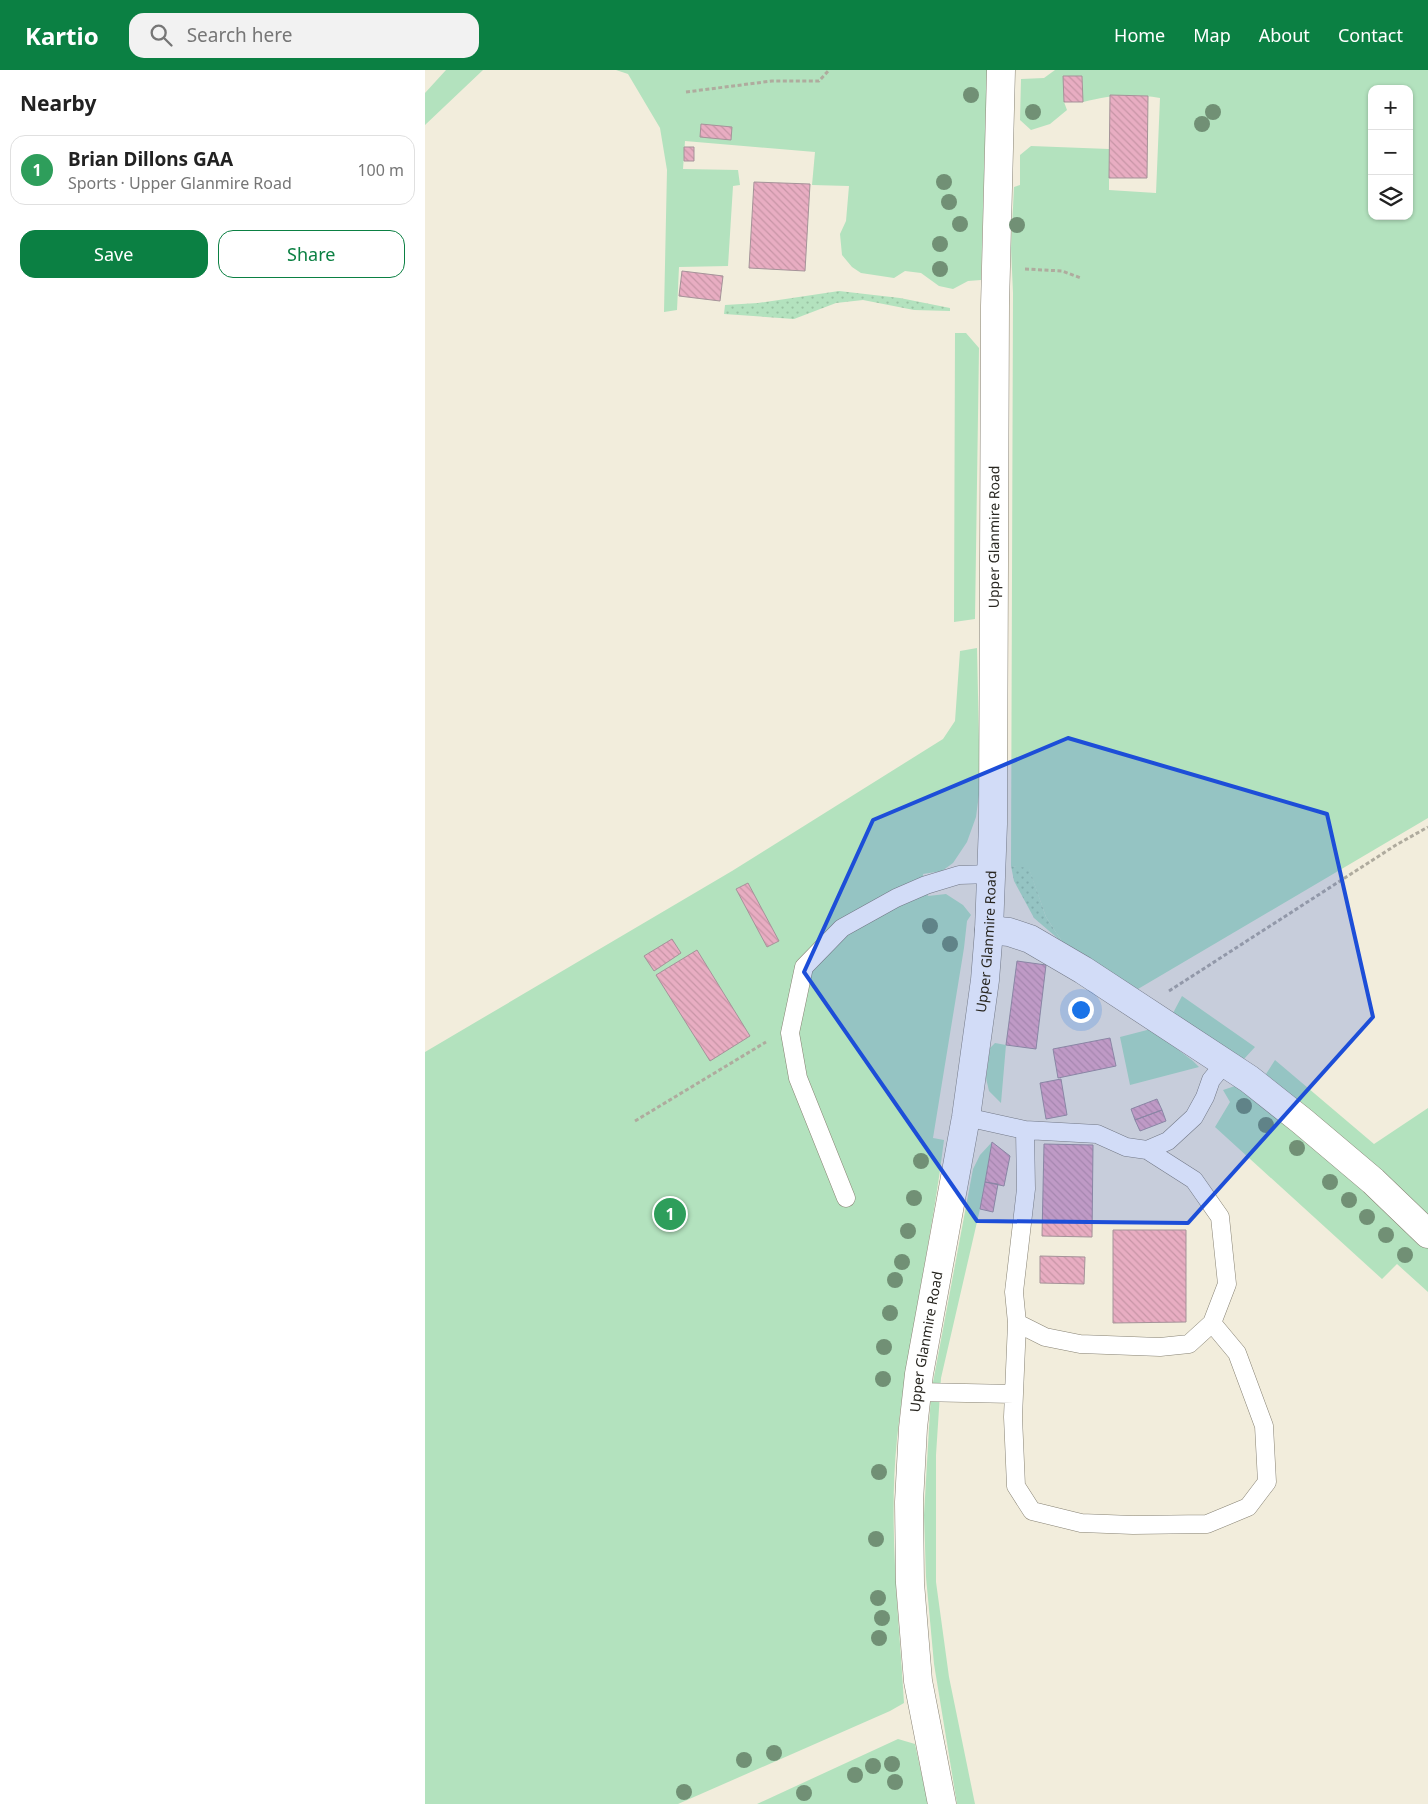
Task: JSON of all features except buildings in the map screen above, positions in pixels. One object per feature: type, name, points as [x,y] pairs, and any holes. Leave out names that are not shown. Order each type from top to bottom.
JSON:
[{"type":"main road","name":"Upper Glanmire Road","points":[[942,1804],[918,1681],[910,1584],[909,1502],[919,1374],[966,1117],[985,980],[989,930],[993,815],[995,306],[1001,70]]},
{"type":"main road","points":[[989,930],[1009,932],[1031,939],[1136,1004],[1249,1079],[1373,1181],[1428,1234]]},
{"type":"lane","points":[[846,1198],[798,1078],[790,1033],[804,967],[842,928],[896,898],[926,885],[959,875],[991,874]]},
{"type":"lane","points":[[1147,1150],[1168,1141],[1194,1117],[1205,1097],[1211,1080],[1224,1064]]},
{"type":"lane","points":[[966,1117],[1025,1130],[1097,1134],[1125,1147],[1147,1150],[1194,1180],[1220,1216],[1227,1284],[1213,1324],[1189,1344],[1160,1347],[1080,1344],[1045,1337],[1017,1323]]},
{"type":"lane","points":[[1025,1130],[1025,1189],[1013,1292],[1017,1323],[1013,1417],[1016,1486],[1032,1511],[1081,1523],[1207,1524],[1248,1507],[1267,1482],[1264,1426],[1237,1354],[1213,1324]]},
{"type":"lane","points":[[917,1392],[1014,1394]]},
{"type":"path","points":[[686,92],[772,81],[819,81],[829,70]]},
{"type":"path","points":[[1023,268],[1062,271],[1081,278]]},
{"type":"path","points":[[1172,989],[1396,844],[1428,827]]},
{"type":"path","points":[[635,1121],[770,1039],[790,1033]]},
{"type":"highlighted area","points":[[1068,738],[1327,814],[1373,1017],[1188,1223],[977,1221],[804,972],[873,820]]},
{"type":"green space","points":[[446,70],[483,70],[425,125],[425,93]]},
{"type":"green space","points":[[616,70],[987,70],[981,280],[968,281],[953,289],[939,286],[921,273],[905,271],[894,278],[861,273],[852,267],[842,255],[840,234],[846,221],[849,186],[812,185],[815,152],[685,141],[683,169],[738,170],[740,185],[733,186],[728,266],[679,267],[677,310],[664,312],[667,170],[660,128],[628,74]]},
{"type":"green space","points":[[1055,70],[1428,70],[1428,818],[1138,989],[1063,943],[1046,917],[1029,869],[1011,866],[1013,293],[1011,248],[1014,187],[1020,185],[1020,155],[1031,146],[1109,149],[1109,190],[1156,193],[1160,98],[1121,96],[1083,102],[1082,76],[1064,76],[1064,102],[1067,110],[1050,124],[1031,130],[1020,120],[1021,79],[1044,78]]},
{"type":"green space","points":[[839,291],[900,298],[950,308],[950,311],[914,310],[863,300],[836,303],[794,319],[724,314],[725,305],[758,303]]},
{"type":"green space","points":[[955,333],[966,333],[979,348],[975,619],[954,622]]},
{"type":"green space","points":[[977,648],[980,787],[976,817],[967,842],[953,863],[942,871],[923,874],[928,896],[946,894],[963,905],[971,915],[967,921],[933,1138],[944,1140],[907,1364],[897,1439],[894,1538],[904,1703],[890,1711],[678,1804],[425,1804],[425,1052],[732,871],[943,739],[955,721],[960,651]]},
{"type":"green space","points":[[1011,866],[1029,868],[1046,917],[1063,943],[1034,918],[1014,881]]},
{"type":"green space","points":[[1182,996],[1255,1047],[1244,1059],[1173,1013]]},
{"type":"green space","points":[[1151,1029],[1199,1067],[1130,1085],[1120,1037]]},
{"type":"green space","points":[[995,1043],[1006,1045],[1001,1103],[989,1091],[986,1078],[990,1048]]},
{"type":"green space","points":[[1275,1060],[1374,1144],[1428,1108],[1428,1216],[1361,1153],[1266,1074]]},
{"type":"green space","points":[[1238,1085],[1368,1191],[1428,1247],[1428,1292],[1397,1264],[1382,1279],[1215,1127],[1230,1102],[1223,1090]]},
{"type":"green space","points":[[992,1142],[980,1209],[941,1378],[936,1455],[936,1582],[949,1677],[975,1804],[957,1804],[934,1664],[926,1577],[924,1515],[931,1393],[973,1169],[980,1155]]},
{"type":"green space","points":[[898,1739],[915,1744],[928,1804],[757,1804]]},
{"type":"place","name":"Brian Dillons GAA","points":[[670,1214]]}]
